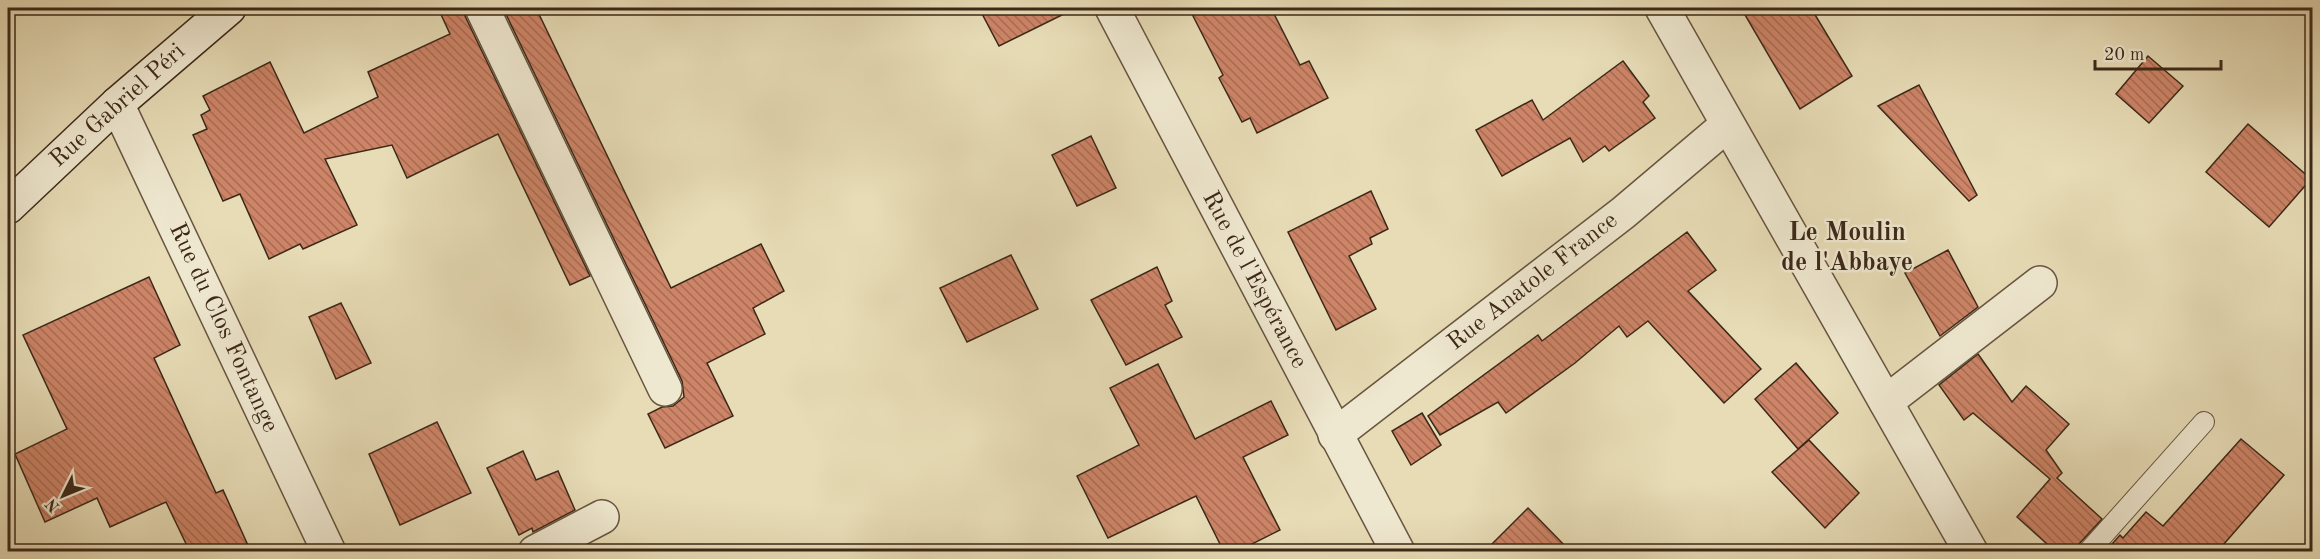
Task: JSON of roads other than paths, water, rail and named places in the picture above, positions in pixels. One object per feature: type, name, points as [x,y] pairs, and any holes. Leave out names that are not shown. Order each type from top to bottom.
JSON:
[{"type":"street","name":"Rue Gabriel Péri","points":[[8,207],[117,104],[229,8]]},
{"type":"street","points":[[482,8],[665,389]]},
{"type":"street","name":"Rue de l'Espérance","points":[[1112,8],[1398,552]]},
{"type":"street","points":[[1662,8],[1971,552]]},
{"type":"street","name":"Rue du Clos Fontange","points":[[117,104],[329,552]]},
{"type":"street","name":"Rue Anatole France","points":[[1335,435],[1623,213],[1727,124]]},
{"type":"street","points":[[1886,402],[2040,283]]},
{"type":"street","points":[[536,552],[602,517]]},
{"type":"lane","points":[[2088,552],[2204,422]]},
{"type":"district","name":"Le Moulin de l'Abbaye","points":[[1847,248]]}]
